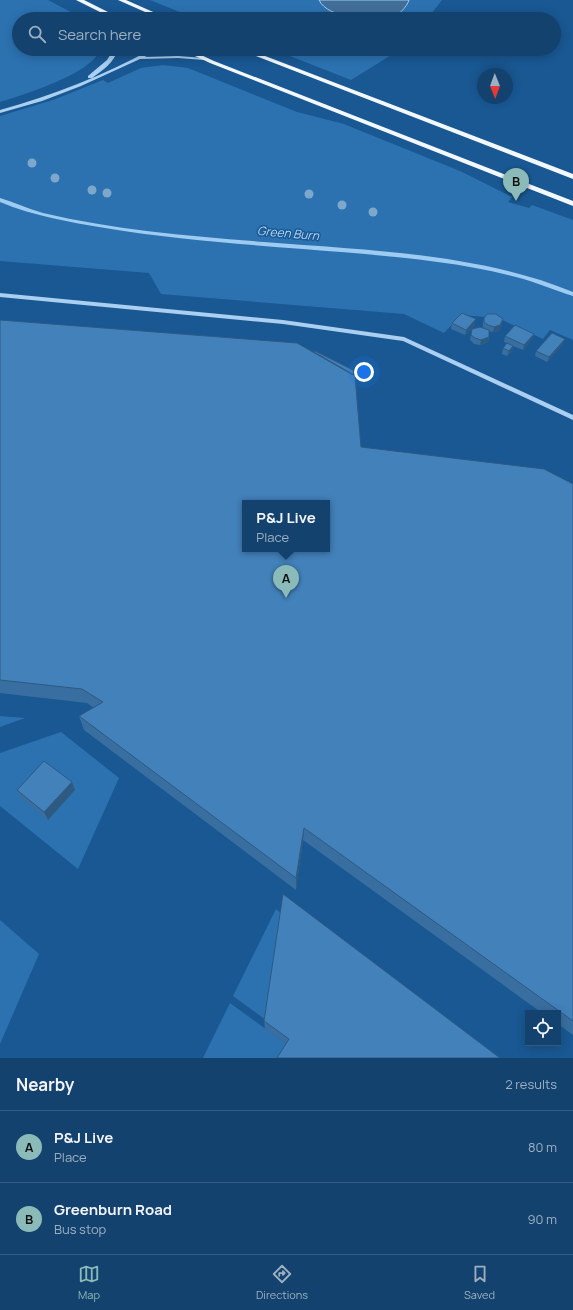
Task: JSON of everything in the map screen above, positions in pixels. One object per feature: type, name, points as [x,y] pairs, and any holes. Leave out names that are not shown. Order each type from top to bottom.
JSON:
[{"type":"main road","points":[[79,0],[102,11]]},
{"type":"main road","points":[[121,0],[149,12]]},
{"type":"main road","points":[[198,56],[573,204]]},
{"type":"main road","points":[[259,56],[450,128],[573,177]]},
{"type":"street","points":[[78,85],[108,64],[114,56]]},
{"type":"street","points":[[0,112],[39,100],[78,85],[142,56]]},
{"type":"street","points":[[139,58],[170,57],[204,59]]},
{"type":"street","points":[[0,295],[283,322],[404,339],[573,418]]},
{"type":"shaded area","points":[[0,0],[48,0],[71,12],[12,12],[12,56],[96,56],[95,58],[72,74],[56,82],[0,102]]},
{"type":"shaded area","points":[[150,0],[442,0],[433,12],[180,12]]},
{"type":"shaded area","points":[[319,0],[409,0],[401,12],[333,12],[324,6]]},
{"type":"shaded area","points":[[290,56],[390,56],[351,80]]},
{"type":"shaded area","points":[[163,65],[188,68],[297,112],[344,124],[460,171],[512,197],[508,202],[529,208],[532,205],[573,220],[573,340],[550,330],[543,339],[498,318],[461,315],[444,333],[404,314],[161,294],[149,273],[0,261],[0,116],[53,100],[103,80],[108,83],[141,68]]},
{"type":"shaded area","points":[[0,716],[25,718],[0,727]]},
{"type":"shaded area","points":[[61,732],[119,778],[78,869],[0,806],[0,753]]},
{"type":"shaded area","points":[[276,909],[282,914],[266,1020],[233,996]]},
{"type":"shaded area","points":[[0,920],[39,954],[0,1044]]},
{"type":"shaded area","points":[[230,1003],[289,1046],[282,1058],[203,1058]]},
{"type":"building","points":[[462,313],[476,319],[466,330],[452,323]]},
{"type":"building","points":[[487,314],[496,314],[503,319],[500,325],[494,327],[484,322],[484,318]]},
{"type":"building","points":[[0,320],[297,343],[355,376],[361,447],[544,469],[573,484],[573,1021],[561,1012],[561,1010],[558,1010],[304,828],[296,878],[79,716],[103,702],[82,689],[0,680]]},
{"type":"building","points":[[515,325],[534,334],[524,345],[505,336]]},
{"type":"building","points":[[480,327],[489,330],[489,337],[481,340],[471,335],[472,329]]},
{"type":"building","points":[[552,333],[565,339],[549,357],[536,351]]},
{"type":"building","points":[[507,343],[513,346],[509,351],[503,348]]},
{"type":"building","points":[[315,351],[353,370],[354,375],[314,352]]},
{"type":"building","points":[[44,761],[72,782],[44,812],[17,790]]},
{"type":"building","points":[[283,894],[500,1058],[277,1058],[289,1039],[264,1021]]},
{"type":"waterway","name":"Green Burn","points":[[0,200],[13,206],[41,214],[149,233],[341,250],[458,263],[497,270],[536,280],[573,294]]},
{"type":"place","name":"Greenburn Road","points":[[516,201]]},
{"type":"place","name":"P&J Live","points":[[286,598]]}]
